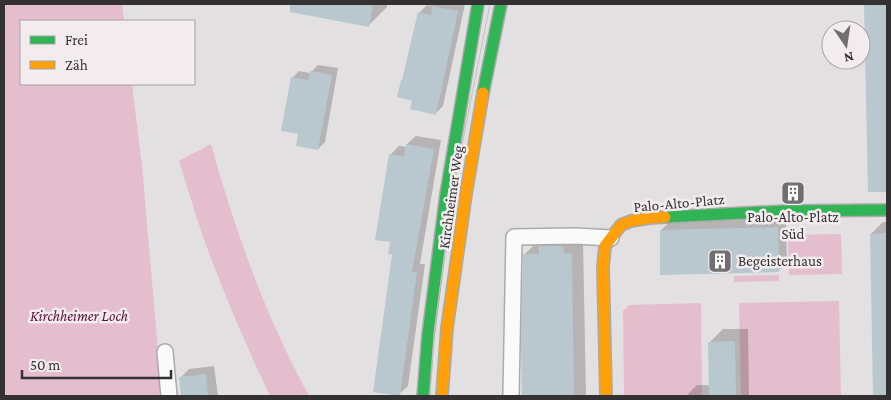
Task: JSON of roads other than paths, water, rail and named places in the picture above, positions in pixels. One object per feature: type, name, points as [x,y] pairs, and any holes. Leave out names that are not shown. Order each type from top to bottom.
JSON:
[{"type":"street","name":"Kirchheimer Weg","points":[[423,396],[428,336],[446,194],[478,4]]},
{"type":"street","name":"Kirchheimer Weg","points":[[442,396],[447,328],[466,194],[481,100],[501,4]]},
{"type":"street","name":"Palo-Alto-Platz","points":[[611,238],[621,225],[648,218],[786,211],[887,210]]},
{"type":"street","points":[[511,396],[514,237],[575,236],[611,238]]},
{"type":"street","points":[[606,396],[603,268],[605,246],[611,238]]},
{"type":"street","points":[[165,352],[169,396]]},
{"type":"tram line","points":[[430,396],[434,333],[453,190],[490,4]]},
{"type":"place","name":"Palo-Alto-Platz Süd","points":[[793,193]]},
{"type":"place","name":"Begeisterhaus","points":[[720,261]]},
{"type":"park label","name":"Kirchheimer Loch","points":[[79,316]]}]
